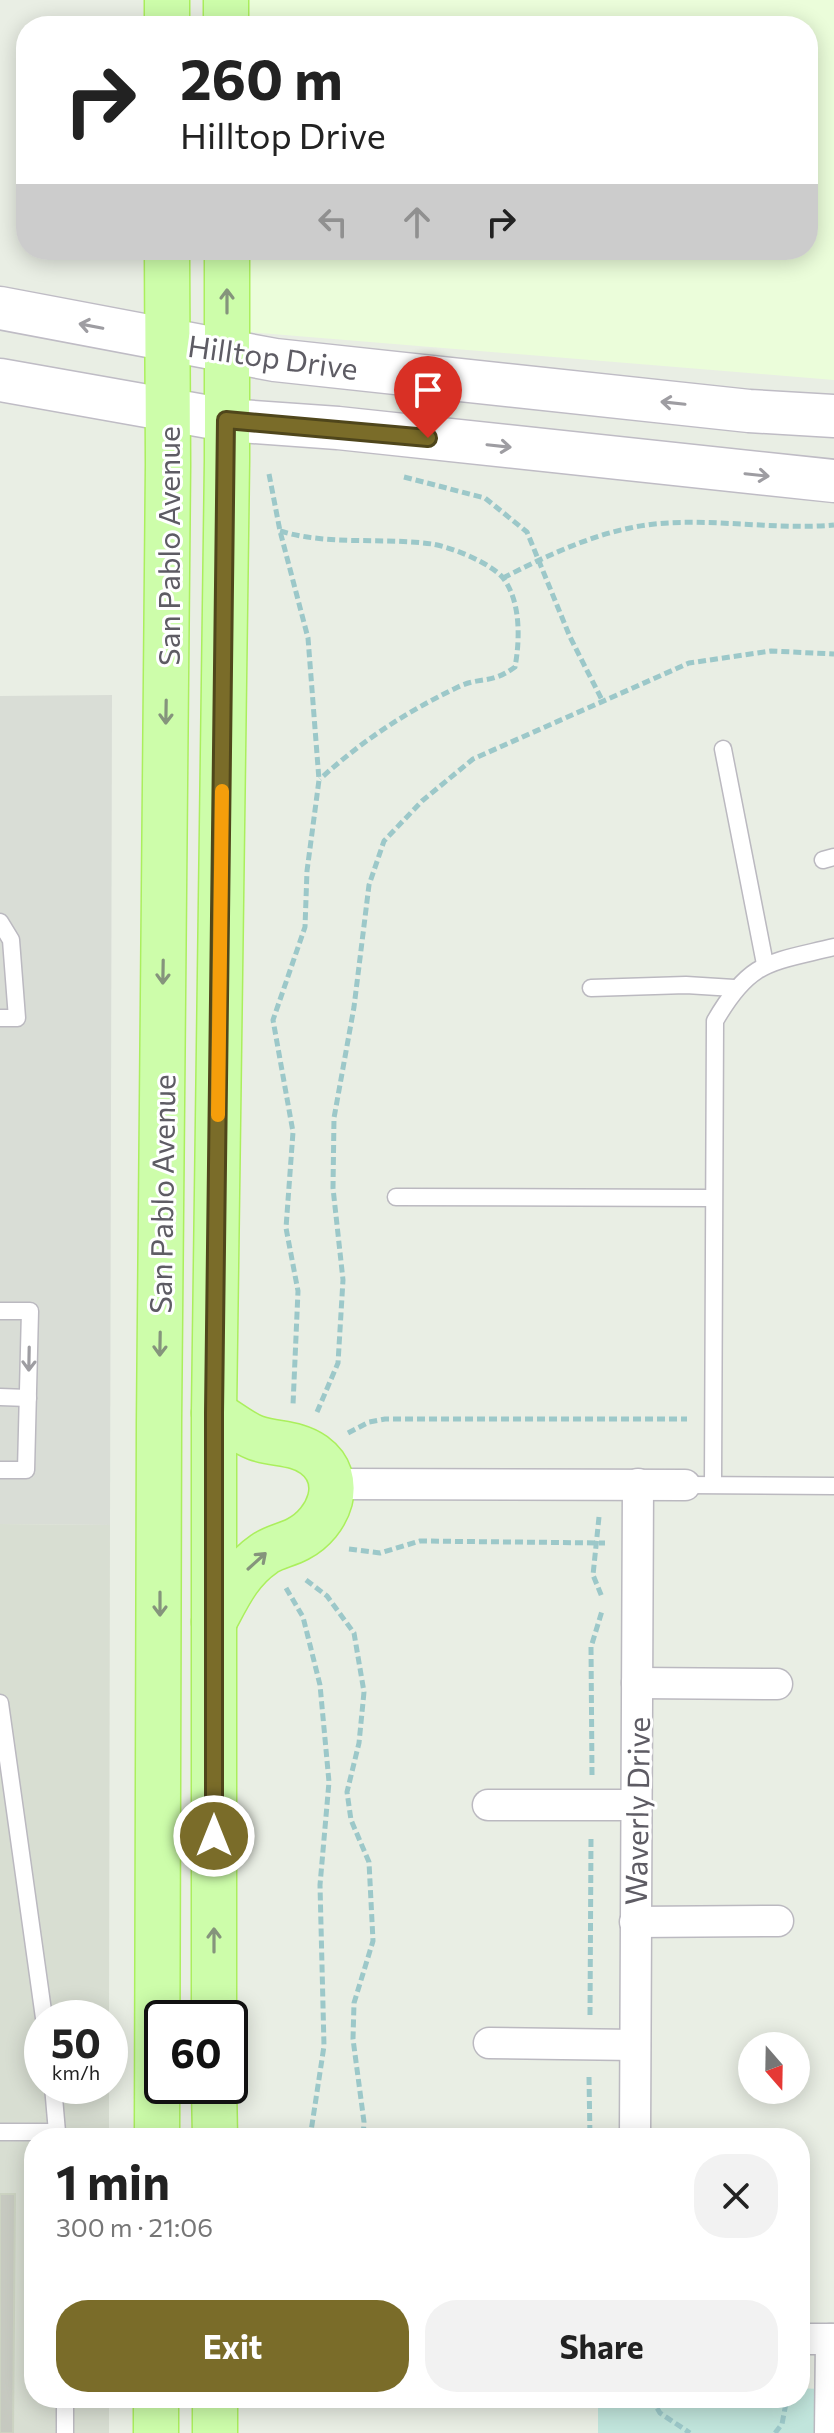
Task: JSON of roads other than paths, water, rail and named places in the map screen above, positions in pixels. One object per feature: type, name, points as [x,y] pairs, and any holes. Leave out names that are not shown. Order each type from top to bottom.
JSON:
[{"type":"main road","name":"San Pablo Avenue","points":[[157,2128],[167,260]]},
{"type":"main road","name":"San Pablo Avenue","points":[[214,2000],[214,1413],[227,260]]},
{"type":"main road","name":"Hilltop Drive","points":[[0,308],[226,353],[749,411],[834,416]]},
{"type":"main road","name":"Hilltop Drive","points":[[0,380],[226,420],[338,428],[834,481]]},
{"type":"main road","points":[[213,1624],[235,1580],[266,1552],[300,1538],[314,1527],[331,1500],[333,1484],[328,1468],[308,1451],[257,1438],[214,1413]]},
{"type":"main road","points":[[214,2104],[215,2128]]},
{"type":"main road","points":[[156,2408],[156,2433]]},
{"type":"main road","points":[[215,2408],[215,2433]]},
{"type":"street","points":[[333,1484],[699,1485]]},
{"type":"street","name":"Waverly Drive","points":[[635,2128],[638,1484]]},
{"type":"street","points":[[637,1683],[777,1684]]},
{"type":"street","points":[[488,1805],[637,1805]]},
{"type":"street","points":[[635,1922],[778,1921]]},
{"type":"street","points":[[489,2043],[635,2045]]},
{"type":"street","points":[[810,2339],[832,2339],[830,2433]]},
{"type":"lane","points":[[723,749],[765,964]]},
{"type":"lane","points":[[0,922],[11,940],[17,1018],[0,1018]]},
{"type":"lane","points":[[834,947],[765,964],[734,988],[715,1021],[712,1419],[699,1485],[834,1486]]},
{"type":"lane","points":[[591,988],[686,985],[734,988]]},
{"type":"lane","points":[[396,1197],[712,1198]]},
{"type":"lane","points":[[0,1311],[30,1311],[26,1470],[0,1470]]},
{"type":"lane","points":[[0,1397],[28,1398]]},
{"type":"lane","points":[[0,1703],[41,2000]]},
{"type":"lane","points":[[55,2104],[57,2128]]},
{"type":"lane","points":[[0,2132],[24,2133]]},
{"type":"lane","points":[[65,2408],[65,2433]]}]
